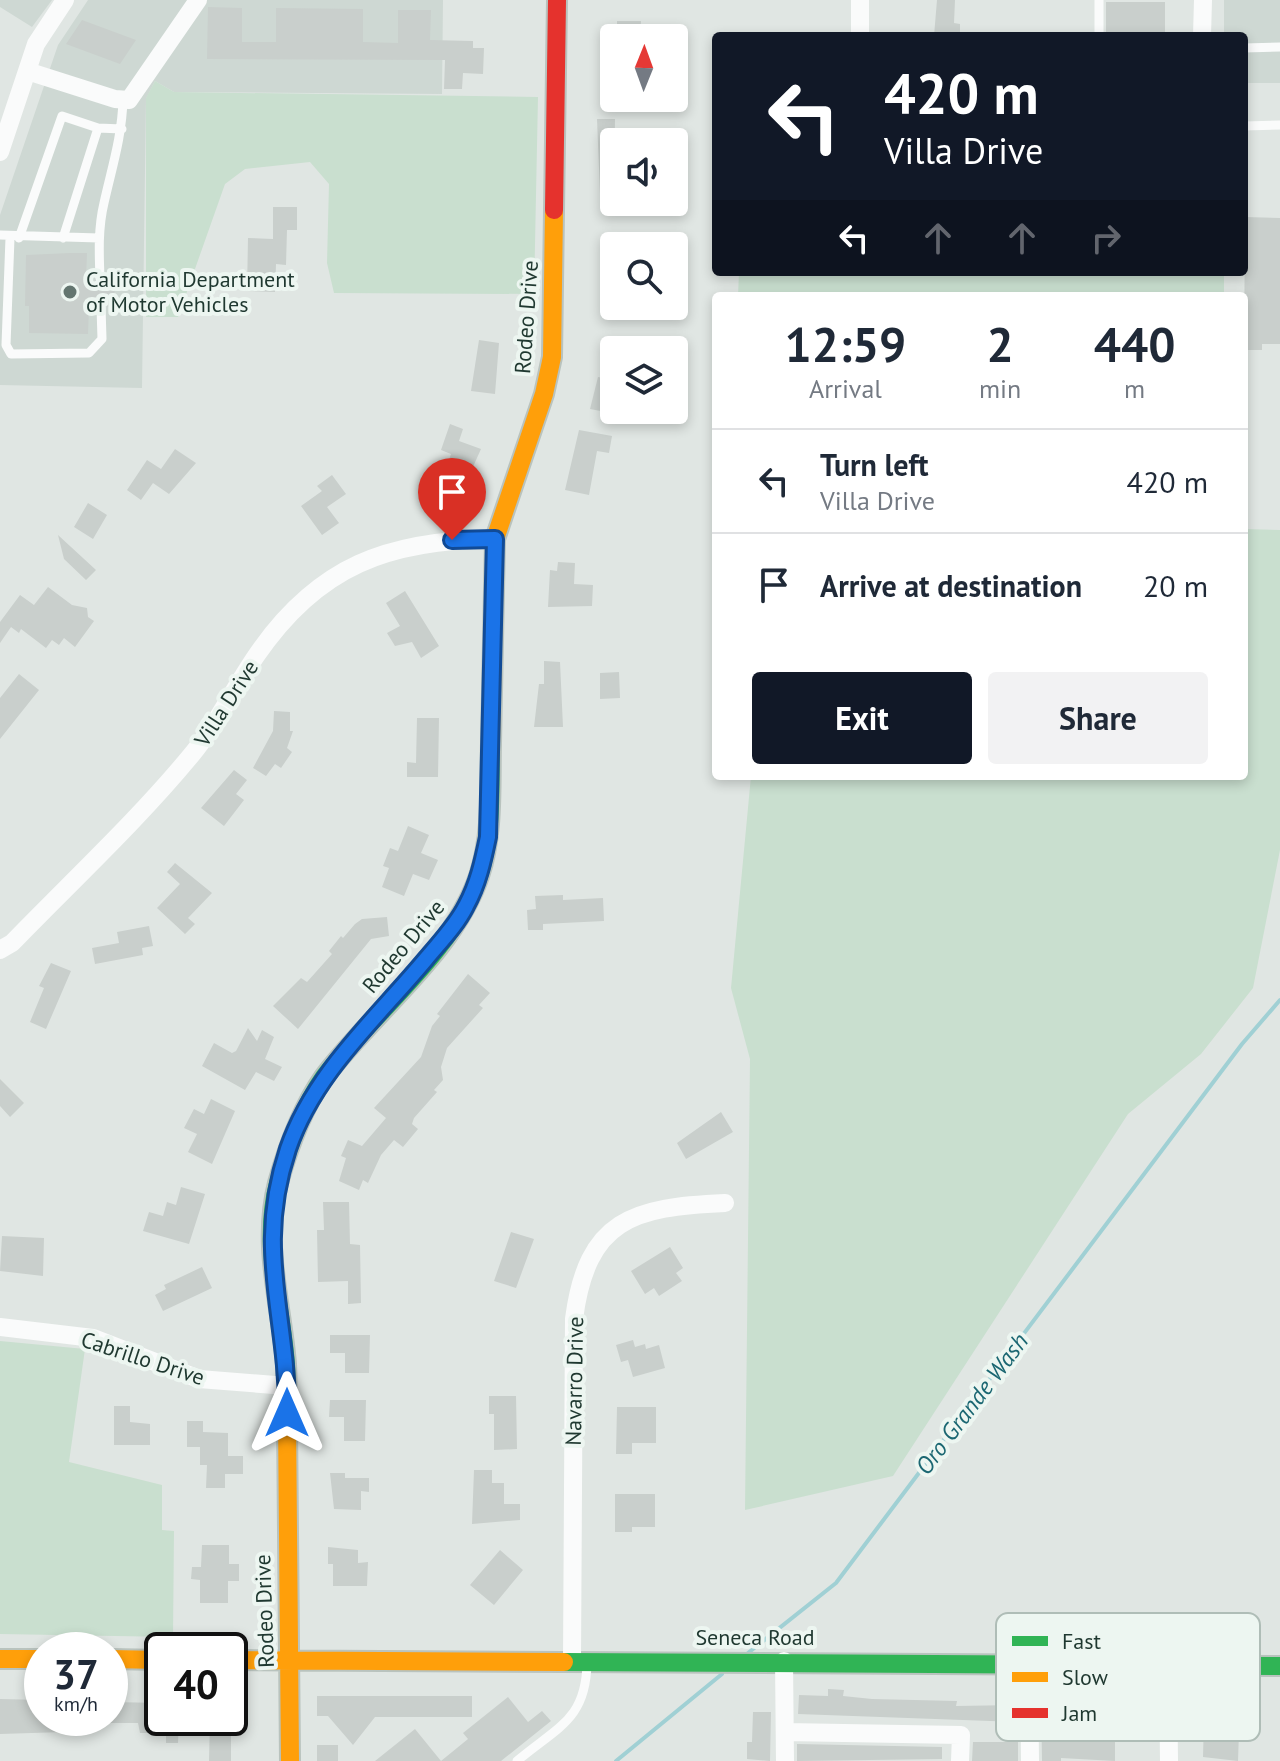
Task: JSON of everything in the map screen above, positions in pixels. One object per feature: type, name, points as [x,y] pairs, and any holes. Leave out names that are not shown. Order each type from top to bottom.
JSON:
[{"type":"street","points":[[0,152],[40,35],[65,0]]},
{"type":"street","points":[[27,71],[129,100],[198,0]]},
{"type":"street","name":"Rodeo Drive","points":[[290,1761],[291,1659],[286,1562],[287,1386],[271,1245],[278,1184],[289,1147],[324,1078],[448,934],[466,907],[480,874],[490,812],[495,539],[544,394],[552,357],[557,0]]},
{"type":"street","points":[[860,0],[860,32]]},
{"type":"street","points":[[1202,32],[1203,0]]},
{"type":"street","name":"Villa Drive","points":[[0,950],[12,943],[195,751],[254,659],[294,607],[320,586],[362,562],[399,548],[431,541],[495,539]]},
{"type":"street","name":"Navarro Drive","points":[[579,1660],[574,1319],[578,1287],[588,1259],[618,1225],[671,1205],[725,1203]]},
{"type":"street","name":"Cabrillo Drive","points":[[0,1327],[93,1338],[199,1379],[287,1386]]},
{"type":"street","points":[[0,1659],[24,1659]]},
{"type":"street","name":"Seneca Road","points":[[248,1660],[996,1664]]},
{"type":"street","points":[[782,1661],[785,1761]]},
{"type":"street","points":[[785,1732],[961,1735],[960,1761]]},
{"type":"street","points":[[1030,1741],[1030,1761]]},
{"type":"street","points":[[1169,1741],[1169,1761]]},
{"type":"lane","points":[[1099,0],[1099,32]]},
{"type":"lane","points":[[1248,48],[1280,47]]},
{"type":"lane","points":[[100,278],[99,238],[122,129],[123,99]]},
{"type":"lane","points":[[101,307],[102,339],[89,353],[11,354],[6,345],[10,237],[62,116],[98,128],[122,129]]},
{"type":"lane","points":[[1248,126],[1280,125]]},
{"type":"lane","points":[[63,238],[98,128]]},
{"type":"lane","points":[[10,237],[99,238]]},
{"type":"lane","points":[[517,1761],[579,1709],[586,1690],[579,1660]]},
{"type":"shaded area","points":[[0,0],[52,0],[32,27],[0,7]]},
{"type":"shaded area","points":[[88,0],[443,0],[442,94],[174,92],[155,81],[146,99],[142,388],[0,385],[0,215],[58,45]]},
{"type":"shaded area","points":[[1224,0],[1280,0],[1280,83],[1248,83],[1248,32],[1224,32]]},
{"type":"green space","points":[[155,81],[174,92],[538,97],[534,294],[334,293],[327,263],[329,184],[310,162],[245,169],[225,184],[178,317],[146,317],[146,98]]},
{"type":"green space","points":[[739,276],[1224,276],[1224,292],[738,292]]},
{"type":"green space","points":[[1248,529],[1280,530],[1280,850],[1253,988],[1201,1054],[1128,1114],[893,1476],[745,1510],[750,1059],[731,988],[751,780],[1248,780]]},
{"type":"green space","points":[[0,1341],[85,1349],[69,1462],[162,1485],[162,1530],[174,1531],[173,1632],[144,1632],[144,1636],[128,1636],[128,1632],[0,1634]]},
{"type":"building","points":[[937,0],[955,0],[954,23],[960,24],[960,32],[934,32]]},
{"type":"building","points":[[1106,2],[1165,2],[1165,32],[1106,32]]},
{"type":"building","points":[[208,7],[242,8],[242,42],[276,42],[276,8],[363,9],[363,42],[398,43],[398,10],[431,10],[430,40],[473,41],[473,48],[484,48],[483,74],[463,73],[462,89],[444,89],[445,60],[207,59]]},
{"type":"building","points":[[82,20],[136,40],[120,64],[66,44]]},
{"type":"building","points":[[617,21],[641,21],[641,24],[617,24]]},
{"type":"building","points":[[597,119],[615,119],[615,128],[600,128],[600,193]]},
{"type":"building","points":[[273,207],[297,207],[297,230],[287,230],[286,265],[276,264],[275,292],[247,291],[248,238],[273,239]]},
{"type":"building","points":[[1248,217],[1280,218],[1280,344],[1262,344],[1262,350],[1248,350],[1248,292],[1244,292],[1245,276],[1248,276]]},
{"type":"building","name":"California Department of Motor Vehicles","points":[[87,253],[86,278],[92,278],[96,284],[115,278],[114,307],[108,307],[102,300],[89,307],[88,334],[29,333],[29,306],[25,306],[26,255]]},
{"type":"building","points":[[479,340],[499,343],[495,394],[471,391]]},
{"type":"building","points":[[598,377],[600,377],[600,411],[590,409]]},
{"type":"building","points":[[450,424],[463,429],[459,441],[481,449],[467,480],[450,474],[454,461],[449,460],[451,454],[441,450]]},
{"type":"building","points":[[579,430],[612,436],[609,453],[597,451],[589,495],[565,490]]},
{"type":"building","points":[[175,449],[196,463],[169,494],[153,483],[141,500],[127,490],[147,460],[161,469]]},
{"type":"building","points":[[332,475],[346,494],[327,507],[339,523],[322,535],[301,506],[322,491],[317,486]]},
{"type":"building","points":[[88,503],[107,515],[93,539],[74,527]]},
{"type":"building","points":[[58,535],[96,570],[86,580],[64,559]]},
{"type":"building","points":[[558,562],[575,563],[574,584],[593,585],[592,606],[548,607],[550,570],[557,571]]},
{"type":"building","points":[[48,587],[72,605],[87,608],[88,617],[94,621],[75,647],[64,638],[59,645],[52,640],[46,648],[21,629],[19,633],[11,627],[0,643],[0,622],[20,595],[34,605]]},
{"type":"building","points":[[405,591],[439,646],[421,658],[412,642],[395,646],[387,633],[400,626],[386,603]]},
{"type":"building","points":[[544,661],[560,662],[563,727],[534,727],[539,684],[544,684]]},
{"type":"building","points":[[619,672],[620,698],[600,699],[600,673]]},
{"type":"building","points":[[19,674],[39,690],[0,739],[0,698]]},
{"type":"building","points":[[274,711],[290,712],[290,731],[293,731],[287,748],[292,752],[281,768],[275,764],[266,776],[253,768],[273,731]]},
{"type":"building","points":[[417,718],[439,718],[438,777],[407,777],[407,762],[416,763]]},
{"type":"building","points":[[234,770],[247,780],[236,794],[244,800],[224,826],[201,808]]},
{"type":"building","points":[[408,826],[429,835],[421,853],[438,860],[429,880],[413,874],[404,896],[382,887],[389,868],[383,866],[390,848],[398,851]]},
{"type":"building","points":[[175,863],[212,893],[188,918],[195,924],[185,934],[157,908],[180,884],[167,872]]},
{"type":"building","points":[[563,895],[563,900],[603,898],[604,921],[543,924],[543,930],[528,930],[527,910],[536,909],[535,896]]},
{"type":"building","points":[[387,917],[389,936],[371,939],[298,1029],[273,1006],[301,978],[307,982],[332,954],[329,951],[341,936],[343,938],[355,924],[362,919]]},
{"type":"building","points":[[149,926],[153,946],[142,948],[143,955],[95,964],[92,948],[119,943],[117,932]]},
{"type":"building","points":[[51,963],[71,971],[46,1029],[30,1022],[44,988],[39,986]]},
{"type":"building","points":[[468,974],[490,993],[479,1005],[483,1008],[447,1048],[441,1067],[443,1080],[434,1090],[437,1092],[414,1118],[412,1124],[418,1129],[403,1147],[394,1140],[381,1155],[368,1183],[363,1180],[359,1190],[339,1181],[346,1158],[341,1156],[348,1140],[362,1146],[386,1118],[374,1108],[421,1057],[432,1026],[440,1016],[437,1014]]},
{"type":"building","points":[[248,1028],[257,1041],[262,1030],[274,1037],[265,1059],[282,1067],[274,1081],[256,1072],[245,1090],[202,1066],[214,1043],[232,1053],[236,1051]]},
{"type":"building","points":[[0,1079],[24,1103],[10,1117],[0,1106]]},
{"type":"building","points":[[211,1099],[235,1111],[212,1164],[188,1152],[197,1134],[184,1128],[194,1109],[204,1114]]},
{"type":"building","points":[[721,1112],[733,1132],[686,1159],[677,1143]]},
{"type":"building","points":[[181,1187],[205,1194],[189,1244],[143,1231],[149,1212],[163,1216],[167,1202],[176,1205]]},
{"type":"building","points":[[323,1202],[349,1202],[350,1244],[360,1245],[361,1303],[348,1304],[348,1281],[318,1282],[317,1230],[324,1230]]},
{"type":"building","points":[[511,1232],[534,1239],[516,1288],[494,1281]]},
{"type":"building","points":[[2,1236],[44,1238],[43,1276],[0,1271]]},
{"type":"building","points":[[670,1247],[683,1268],[676,1273],[682,1281],[659,1296],[654,1288],[645,1294],[631,1271]]},
{"type":"building","points":[[202,1267],[212,1288],[163,1311],[155,1295],[166,1289],[164,1285]]},
{"type":"building","points":[[330,1335],[370,1335],[369,1373],[345,1373],[345,1353],[330,1353]]},
{"type":"building","points":[[633,1340],[635,1347],[645,1344],[646,1349],[659,1345],[665,1368],[633,1377],[628,1360],[621,1362],[616,1345]]},
{"type":"building","points":[[489,1396],[516,1396],[517,1449],[494,1450],[494,1414],[489,1414]]},
{"type":"building","points":[[330,1400],[366,1400],[365,1441],[344,1441],[344,1417],[329,1417]]},
{"type":"building","points":[[114,1406],[130,1406],[130,1422],[150,1424],[150,1445],[114,1445]]},
{"type":"building","points":[[617,1407],[656,1407],[656,1443],[632,1443],[632,1454],[616,1454]]},
{"type":"building","points":[[187,1421],[203,1421],[203,1432],[228,1433],[228,1456],[243,1456],[243,1474],[225,1474],[225,1488],[206,1488],[207,1465],[200,1465],[200,1447],[187,1447]]},
{"type":"building","points":[[474,1470],[492,1470],[492,1483],[504,1483],[504,1504],[520,1504],[520,1520],[472,1524]]},
{"type":"building","points":[[330,1473],[345,1473],[345,1478],[369,1478],[369,1492],[361,1491],[361,1510],[334,1509]]},
{"type":"building","points":[[615,1494],[655,1494],[655,1527],[632,1527],[632,1532],[615,1532]]},
{"type":"building","points":[[202,1545],[229,1545],[229,1564],[239,1564],[239,1581],[228,1581],[228,1603],[200,1603],[200,1580],[191,1579],[192,1567],[201,1567]]},
{"type":"building","points":[[328,1547],[358,1550],[358,1563],[368,1562],[367,1586],[333,1586],[333,1564],[328,1564]]},
{"type":"building","points":[[500,1550],[523,1570],[494,1605],[470,1585]]},
{"type":"building","points":[[828,1689],[844,1690],[843,1696],[872,1699],[957,1701],[956,1706],[996,1705],[996,1721],[798,1714],[799,1695],[828,1696]]},
{"type":"building","points":[[317,1696],[472,1696],[472,1717],[375,1717],[353,1745],[328,1716],[317,1716]]},
{"type":"building","points":[[508,1697],[528,1722],[542,1711],[551,1721],[501,1761],[441,1761],[468,1739],[463,1733]]},
{"type":"building","points":[[0,1699],[24,1700],[24,1733],[0,1734]]},
{"type":"building","points":[[128,1702],[144,1703],[144,1733],[140,1733],[138,1723],[128,1723]]},
{"type":"building","points":[[753,1712],[771,1712],[770,1761],[747,1759],[747,1742],[752,1742]]},
{"type":"building","points":[[415,1729],[441,1761],[375,1761]]},
{"type":"building","points":[[166,1736],[178,1736],[178,1743],[166,1743]]},
{"type":"building","points":[[210,1736],[231,1736],[231,1761],[209,1761]]},
{"type":"building","points":[[1042,1741],[1115,1741],[1115,1761],[1061,1758],[1061,1761],[1042,1761]]},
{"type":"building","points":[[1203,1741],[1239,1741],[1238,1761],[1203,1757]]},
{"type":"building","points":[[973,1742],[1018,1742],[1018,1761],[972,1761]]},
{"type":"building","points":[[797,1744],[942,1747],[942,1759],[797,1761]]},
{"type":"building","points":[[317,1745],[338,1745],[338,1761],[317,1761]]},
{"type":"waterway","name":"Oro Grande Wash","points":[[748,1653],[836,1583],[1242,1044],[1280,1000]]},
{"type":"waterway","name":"Oro Grande Wash","points":[[616,1761],[722,1674]]},
{"type":"traffic: fast","points":[[287,1418],[286,1364],[272,1251],[274,1206],[282,1169],[303,1114],[324,1077],[431,957],[467,904],[479,876],[487,844],[491,743]]},
{"type":"traffic: fast","points":[[564,1662],[996,1664]]},
{"type":"traffic: fast","points":[[1260,1666],[1280,1666]]},
{"type":"traffic: slow","points":[[491,743],[495,539],[544,394],[552,357],[554,210]]},
{"type":"traffic: slow","points":[[287,1418],[290,1761]]},
{"type":"traffic: slow","points":[[0,1659],[24,1659]]},
{"type":"traffic: slow","points":[[128,1659],[144,1660]]},
{"type":"traffic: slow","points":[[248,1660],[564,1662]]},
{"type":"traffic: jam","points":[[554,210],[557,0]]},
{"type":"place","name":"California Department of Motor Vehicles","points":[[70,292]]},
{"type":"route","points":[[287,1413],[286,1363],[272,1278],[271,1245],[278,1184],[289,1147],[304,1111],[324,1078],[448,934],[466,907],[480,874],[488,837],[495,539],[452,540]]}]
